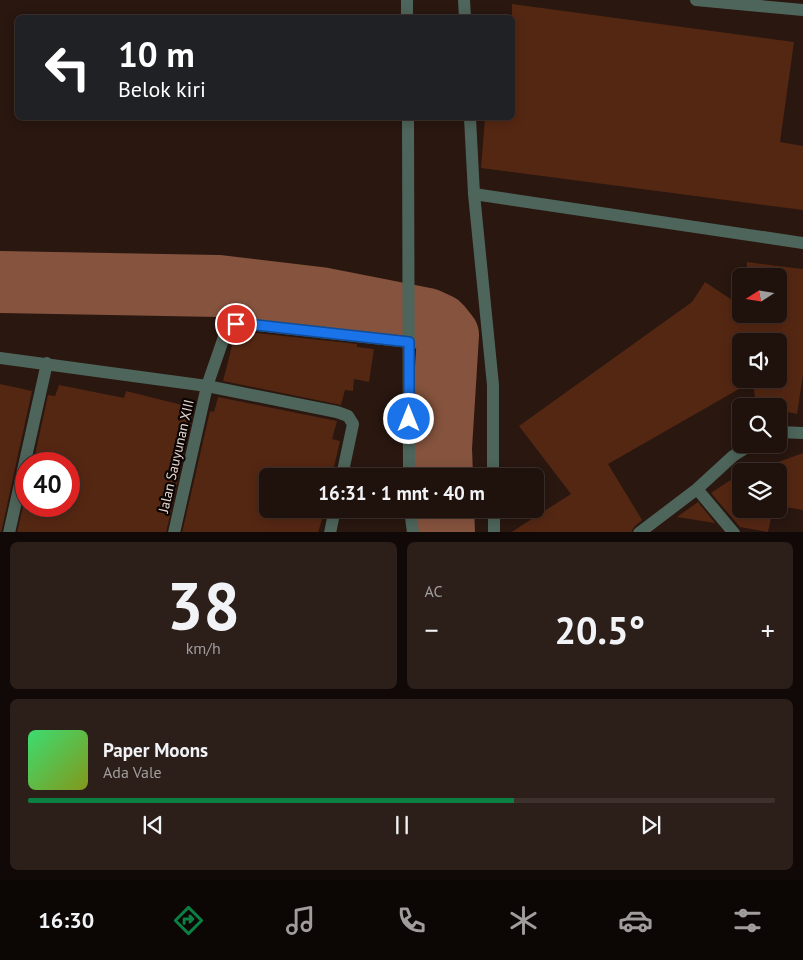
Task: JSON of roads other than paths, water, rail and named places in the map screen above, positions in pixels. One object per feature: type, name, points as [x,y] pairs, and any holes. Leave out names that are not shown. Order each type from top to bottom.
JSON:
[{"type":"street","points":[[407,0],[407,15]]},
{"type":"street","points":[[464,0],[465,15]]},
{"type":"street","points":[[696,0],[803,10]]},
{"type":"street","points":[[408,120],[409,468]]},
{"type":"street","points":[[470,120],[474,194],[493,385],[493,468]]},
{"type":"street","points":[[474,194],[803,243]]},
{"type":"street","name":"Jalan Sauyunan XIII","points":[[174,532],[207,386],[225,334],[230,327],[236,324],[248,324],[409,342]]},
{"type":"street","points":[[0,358],[207,386],[337,412],[348,416],[353,424],[344,468]]},
{"type":"street","points":[[9,532],[47,363]]},
{"type":"street","points":[[787,433],[803,434]]},
{"type":"street","points":[[639,532],[697,489],[738,453]]},
{"type":"street","points":[[697,489],[734,532]]},
{"type":"street","points":[[330,532],[333,518]]},
{"type":"street","points":[[411,518],[412,532]]},
{"type":"street","points":[[494,518],[494,532]]},
{"type":"waterway","points":[[0,282],[219,286],[320,298],[427,319],[440,325],[448,335],[441,448],[442,468]]},
{"type":"waterway","points":[[443,518],[444,532]]}]
